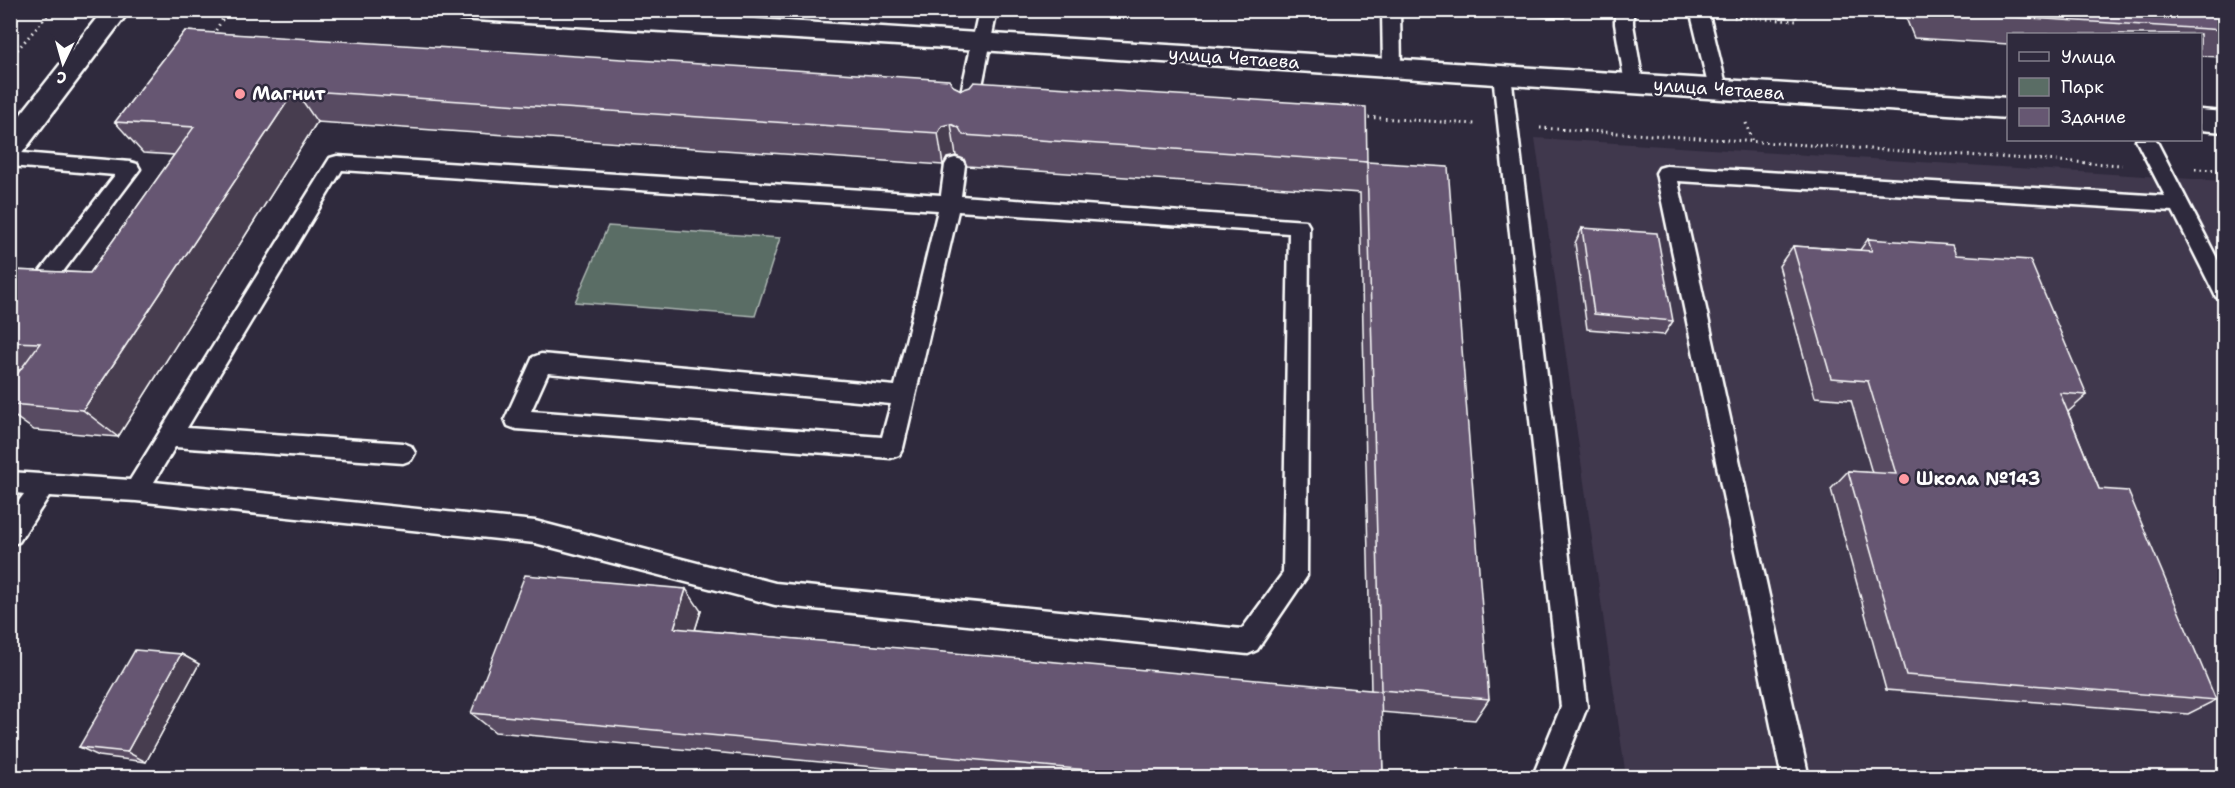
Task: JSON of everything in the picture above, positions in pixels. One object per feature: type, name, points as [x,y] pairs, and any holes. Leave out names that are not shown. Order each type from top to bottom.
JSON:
[{"type":"street","points":[[10,149],[117,10]]},
{"type":"street","name":"улица Четаева","points":[[459,10],[622,15],[981,41],[2007,108]]},
{"type":"street","points":[[2202,120],[2224,122]]},
{"type":"lane","points":[[966,112],[988,10]]},
{"type":"lane","points":[[1391,10],[1392,68]]},
{"type":"lane","points":[[1624,10],[1624,24],[1635,84]]},
{"type":"lane","points":[[1699,13],[1718,89]]},
{"type":"lane","points":[[1502,75],[1574,707],[1545,777]]},
{"type":"lane","points":[[2147,141],[2224,291]]},
{"type":"lane","points":[[10,159],[130,169],[43,283],[10,280]]},
{"type":"lane","points":[[10,482],[136,491],[536,532],[775,594],[1248,642],[1295,576],[1299,226],[337,163],[136,491]]},
{"type":"lane","points":[[904,396],[541,363],[516,419],[891,448],[904,396],[950,203],[955,165]]},
{"type":"lane","points":[[1796,777],[1666,173],[2178,204]]},
{"type":"lane","points":[[169,437],[403,453]]},
{"type":"lane","points":[[10,534],[43,485]]},
{"type":"path","points":[[10,58],[52,10]]},
{"type":"path","points":[[1699,13],[1797,21],[1794,10]]},
{"type":"path","points":[[1353,116],[2224,170]]},
{"type":"shaded area","name":"Школа №143","points":[[1535,138],[2224,181],[2224,777],[1626,777]]},
{"type":"green space","points":[[608,226],[780,238],[755,316],[575,302]]},
{"type":"building","points":[[1931,10],[2224,10],[2224,30],[1932,12]]},
{"type":"building","points":[[185,31],[949,80],[953,86],[961,90],[970,87],[974,82],[1366,107],[1367,162],[963,135],[959,128],[951,124],[942,126],[938,133],[295,90],[83,410],[10,404],[10,384],[40,343],[10,342],[10,270],[90,273],[194,127],[115,122]]},
{"type":"building","points":[[1367,162],[1448,167],[1489,699],[1381,690]]},
{"type":"building","points":[[1582,228],[1657,233],[1673,321],[1594,314]]},
{"type":"building","points":[[1868,239],[1952,245],[1956,255],[2030,260],[2087,395],[2060,393],[2099,489],[2128,491],[2216,700],[1906,675],[1848,471],[1896,474],[1868,381],[1831,378],[1793,246],[1872,251]]},
{"type":"building","points":[[525,575],[686,589],[674,628],[1381,691],[1383,777],[1164,777],[471,713]]},
{"type":"building","points":[[135,650],[181,654],[127,752],[79,747]]},
{"type":"place","name":"Магнит","points":[[240,94]]},
{"type":"place","name":"Школа №143","points":[[1904,479]]}]
